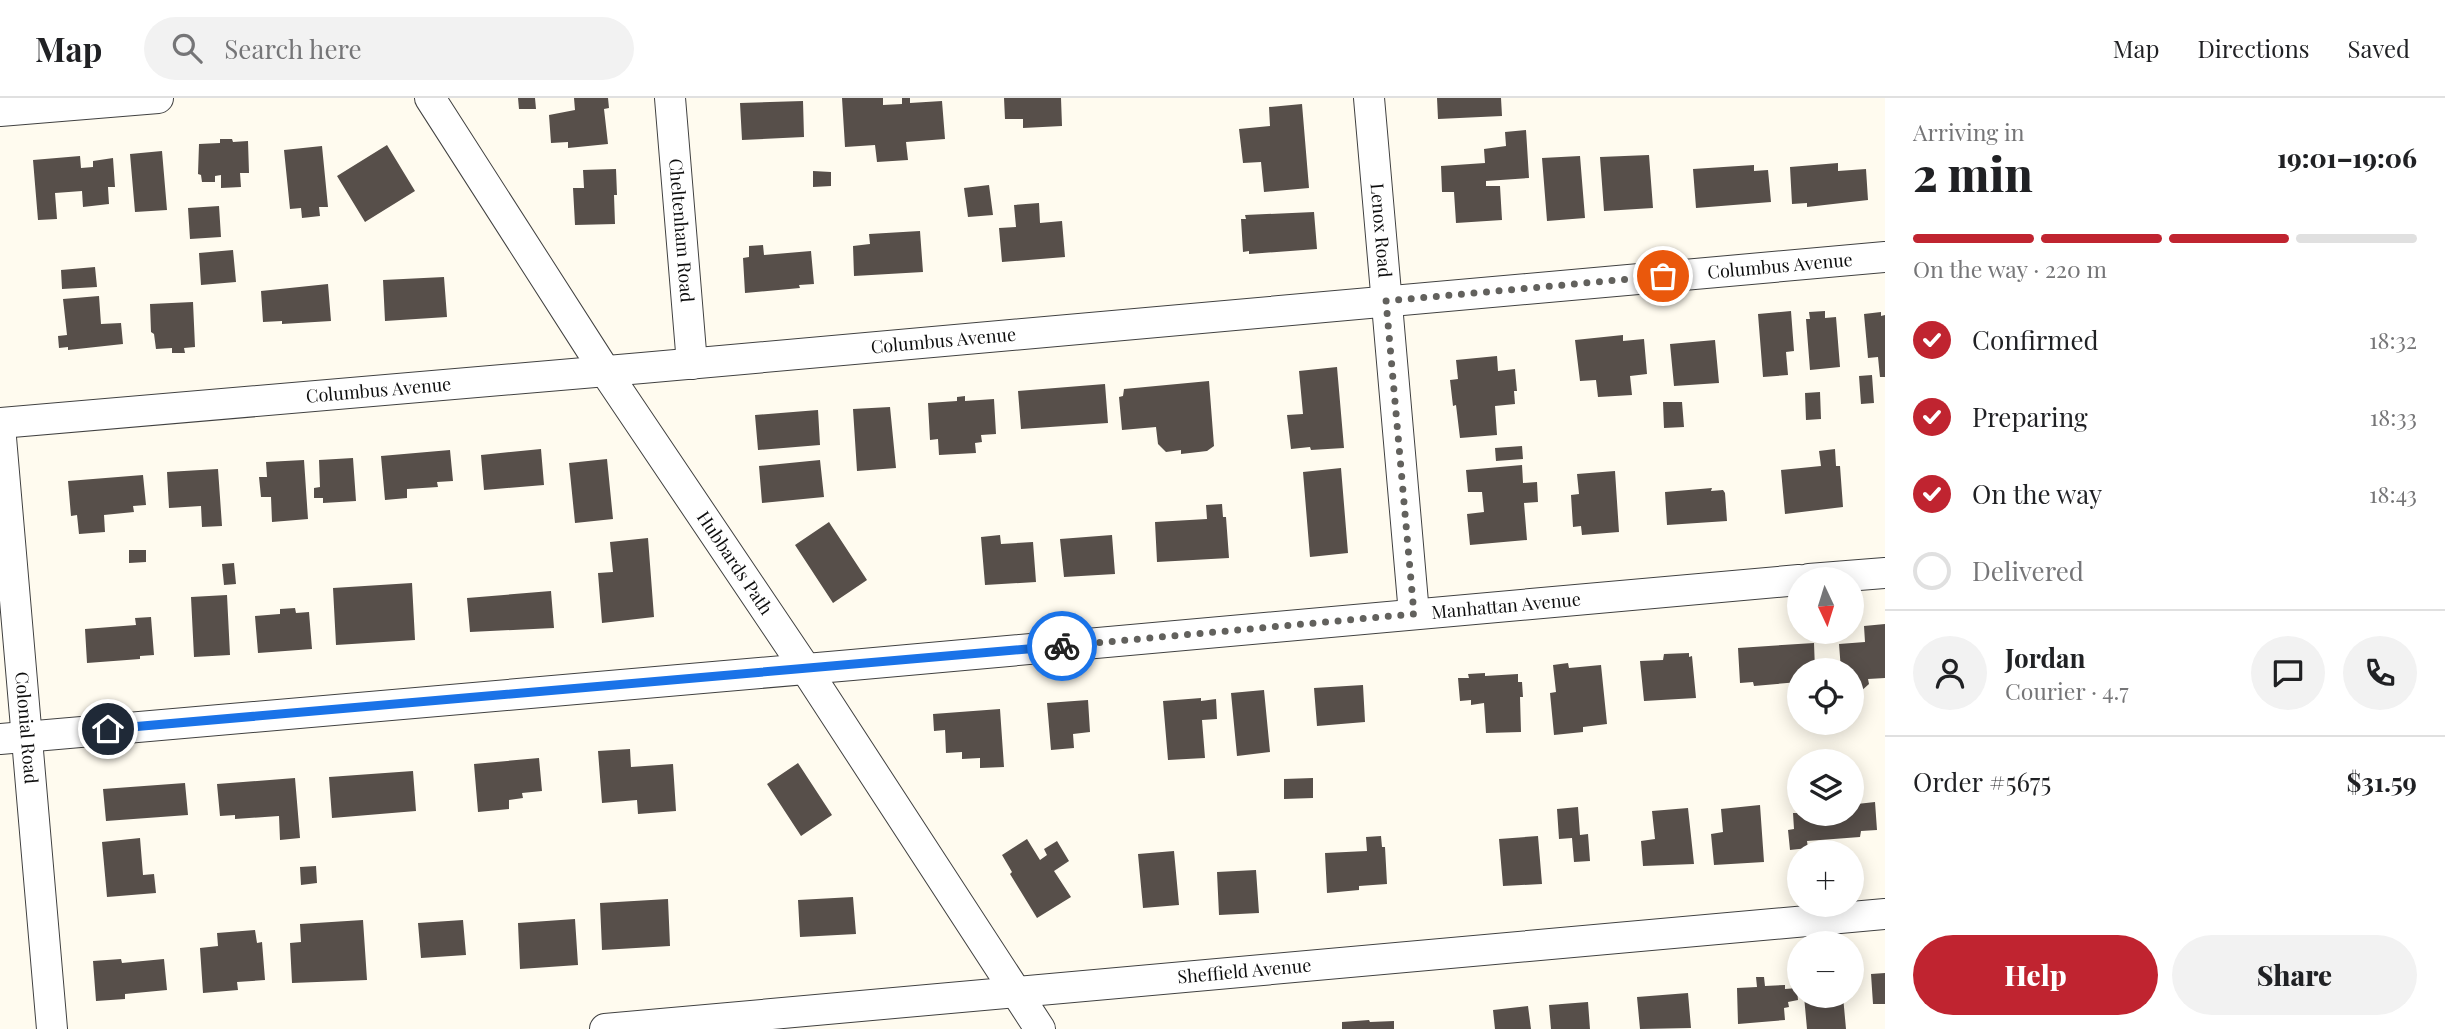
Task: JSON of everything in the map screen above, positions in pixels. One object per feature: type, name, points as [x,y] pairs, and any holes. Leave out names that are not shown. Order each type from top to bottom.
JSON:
[{"type":"street","points":[[0,111],[158,98]]},
{"type":"street","name":"Hubbards Path","points":[[430,98],[605,371],[805,668],[1040,1029]]},
{"type":"street","name":"Cheltenham Road","points":[[670,98],[692,364]]},
{"type":"street","name":"Lenox Road","points":[[1369,98],[1414,614]]},
{"type":"street","name":"Columbus Avenue","points":[[0,424],[1885,257]]},
{"type":"street","name":"Colonial Road","points":[[0,424],[13,737],[52,1029]]},
{"type":"street","points":[[1864,575],[1885,573]]},
{"type":"street","name":"Manhattan Avenue","points":[[13,737],[1787,581]]},
{"type":"street","name":"Sheffield Avenue","points":[[605,1029],[752,1023],[1017,992],[1885,914]]},
{"type":"building","points":[[518,98],[535,98],[536,109],[519,109]]},
{"type":"building","points":[[574,98],[608,98],[609,108],[604,109],[608,144],[568,148],[568,142],[551,143],[549,115],[575,110]]},
{"type":"building","points":[[842,98],[883,98],[883,105],[902,104],[902,98],[910,98],[910,103],[942,101],[945,139],[906,142],[908,160],[877,162],[875,145],[845,147]]},
{"type":"building","points":[[1004,98],[1061,98],[1062,126],[1023,128],[1023,119],[1005,119]]},
{"type":"building","points":[[1437,98],[1501,98],[1502,116],[1438,119]]},
{"type":"building","points":[[803,101],[804,137],[742,140],[740,103]]},
{"type":"building","points":[[1302,104],[1309,188],[1264,192],[1261,162],[1243,163],[1239,129],[1270,126],[1269,107]]},
{"type":"building","points":[[1526,130],[1529,178],[1486,181],[1486,186],[1500,186],[1502,220],[1456,223],[1454,192],[1442,192],[1441,166],[1485,163],[1484,149],[1506,146],[1505,132]]},
{"type":"building","points":[[220,139],[248,141],[249,173],[240,173],[241,187],[221,188],[221,175],[215,176],[215,182],[202,182],[201,175],[198,174],[199,144],[220,143]]},
{"type":"building","points":[[387,145],[415,191],[365,222],[337,176]]},
{"type":"building","points":[[322,146],[328,207],[319,207],[320,216],[302,218],[301,208],[290,209],[284,150]]},
{"type":"building","points":[[162,151],[167,210],[135,212],[130,154]]},
{"type":"building","points":[[1649,155],[1653,208],[1604,211],[1600,157]]},
{"type":"building","points":[[80,156],[81,168],[93,167],[93,161],[113,158],[115,187],[108,187],[109,204],[83,207],[82,191],[55,193],[57,219],[38,220],[33,160]]},
{"type":"building","points":[[1580,156],[1585,218],[1547,221],[1542,158]]},
{"type":"building","points":[[1838,163],[1838,171],[1866,169],[1868,200],[1807,207],[1807,203],[1792,204],[1790,167]]},
{"type":"building","points":[[1754,165],[1754,171],[1768,170],[1771,202],[1696,208],[1693,169]]},
{"type":"building","points":[[616,169],[615,224],[575,225],[573,188],[584,188],[583,170]]},
{"type":"building","points":[[813,171],[831,172],[831,186],[813,187]]},
{"type":"building","points":[[989,185],[993,215],[968,217],[964,188]]},
{"type":"building","points":[[1039,203],[1040,223],[1062,221],[1065,257],[1002,262],[999,228],[1016,227],[1014,205]]},
{"type":"building","points":[[219,206],[221,237],[190,239],[188,208]]},
{"type":"building","points":[[1314,212],[1317,249],[1249,254],[1249,251],[1243,252],[1241,219],[1246,219],[1245,215]]},
{"type":"building","points":[[920,231],[923,272],[854,276],[853,246],[870,244],[869,234]]},
{"type":"building","points":[[763,245],[764,255],[811,251],[814,284],[799,285],[800,288],[745,293],[743,258],[749,257],[749,246]]},
{"type":"building","points":[[233,250],[236,282],[201,285],[199,253]]},
{"type":"building","points":[[95,267],[97,287],[62,289],[61,270]]},
{"type":"building","points":[[444,277],[447,317],[385,321],[383,280]]},
{"type":"building","points":[[328,284],[331,321],[282,324],[282,321],[263,322],[261,291]]},
{"type":"building","points":[[99,296],[101,324],[121,323],[123,344],[68,350],[68,347],[59,348],[58,336],[67,335],[63,299]]},
{"type":"building","points":[[193,302],[195,347],[184,348],[185,353],[172,353],[172,348],[156,349],[154,334],[151,332],[150,304]]},
{"type":"building","points":[[1791,311],[1794,351],[1786,352],[1788,375],[1763,377],[1758,314]]},
{"type":"building","points":[[1825,311],[1825,318],[1836,317],[1840,367],[1810,370],[1806,319],[1810,319],[1809,312]]},
{"type":"building","points":[[1881,312],[1881,316],[1885,315],[1885,377],[1880,377],[1878,357],[1868,358],[1864,314]]},
{"type":"building","points":[[1623,335],[1623,341],[1644,339],[1647,374],[1630,376],[1632,395],[1598,397],[1596,380],[1580,381],[1575,340]]},
{"type":"building","points":[[1715,340],[1719,383],[1674,386],[1670,344]]},
{"type":"building","points":[[1497,356],[1498,371],[1515,369],[1515,404],[1495,406],[1497,435],[1460,438],[1450,380],[1458,379],[1456,360]]},
{"type":"building","points":[[1337,367],[1344,448],[1291,449],[1287,415],[1303,414],[1299,371]]},
{"type":"building","points":[[1872,375],[1874,403],[1861,404],[1859,376]]},
{"type":"building","points":[[1209,381],[1214,446],[1207,451],[1181,454],[1181,450],[1166,452],[1158,444],[1156,427],[1122,430],[1119,397],[1123,396],[1124,389]]},
{"type":"building","points":[[1105,384],[1108,423],[1021,429],[1018,391]]},
{"type":"building","points":[[1820,392],[1821,419],[1806,420],[1805,393]]},
{"type":"building","points":[[965,396],[965,401],[994,399],[996,434],[981,435],[982,442],[975,443],[976,453],[939,455],[938,439],[930,440],[928,403],[957,401],[957,397]]},
{"type":"building","points":[[1663,402],[1682,402],[1684,427],[1664,428]]},
{"type":"building","points":[[890,407],[896,468],[857,471],[853,409]]},
{"type":"building","points":[[818,410],[820,445],[758,450],[755,415]]},
{"type":"building","points":[[1522,446],[1523,459],[1496,461],[1495,448]]},
{"type":"building","points":[[541,449],[544,485],[484,490],[481,455]]},
{"type":"building","points":[[1835,449],[1836,466],[1840,466],[1843,507],[1785,514],[1781,470],[1821,466],[1819,451]]},
{"type":"building","points":[[450,450],[453,481],[437,482],[438,487],[407,489],[407,498],[385,500],[381,456]]},
{"type":"building","points":[[353,458],[356,501],[323,503],[323,498],[314,498],[314,488],[320,487],[319,460]]},
{"type":"building","points":[[607,459],[613,519],[575,523],[569,463]]},
{"type":"building","points":[[304,460],[308,519],[272,522],[271,497],[261,497],[259,477],[267,477],[266,462]]},
{"type":"building","points":[[820,460],[824,497],[762,503],[759,466]]},
{"type":"building","points":[[1522,465],[1523,483],[1537,482],[1538,502],[1524,503],[1527,540],[1470,545],[1467,514],[1484,512],[1482,492],[1468,492],[1466,470]]},
{"type":"building","points":[[1341,468],[1348,553],[1310,557],[1303,472]]},
{"type":"building","points":[[218,469],[222,526],[202,527],[201,506],[169,508],[167,472]]},
{"type":"building","points":[[1615,471],[1619,532],[1582,535],[1581,526],[1573,527],[1571,495],[1579,494],[1577,474]]},
{"type":"building","points":[[143,475],[146,505],[133,506],[134,512],[104,515],[105,532],[79,534],[77,515],[71,516],[68,481]]},
{"type":"building","points":[[1712,488],[1711,491],[1723,490],[1725,493],[1727,521],[1667,525],[1665,492]]},
{"type":"building","points":[[1222,504],[1223,517],[1226,517],[1229,558],[1157,562],[1155,522],[1207,519],[1206,505]]},
{"type":"building","points":[[829,522],[867,580],[833,603],[795,545]]},
{"type":"building","points":[[1000,535],[1001,544],[1033,542],[1036,582],[985,585],[981,537]]},
{"type":"building","points":[[1112,535],[1115,574],[1064,577],[1060,539]]},
{"type":"building","points":[[648,538],[654,617],[602,623],[598,573],[613,572],[610,542]]},
{"type":"building","points":[[129,550],[146,550],[146,562],[129,563]]},
{"type":"building","points":[[234,563],[236,584],[224,585],[222,564]]},
{"type":"building","points":[[412,583],[415,640],[336,645],[333,588]]},
{"type":"building","points":[[551,591],[554,628],[470,632],[467,598]]},
{"type":"building","points":[[227,595],[230,655],[194,657],[191,597]]},
{"type":"building","points":[[295,608],[296,613],[309,612],[312,649],[258,653],[255,616],[280,614],[280,609]]},
{"type":"building","points":[[151,617],[154,655],[140,656],[140,659],[87,663],[85,629],[136,625],[135,618]]},
{"type":"building","points":[[1885,624],[1885,678],[1868,679],[1869,684],[1864,688],[1864,658],[1840,658],[1839,644],[1864,644],[1864,626]]},
{"type":"building","points":[[1814,644],[1815,658],[1787,658],[1787,683],[1754,686],[1753,682],[1740,683],[1738,648]]},
{"type":"building","points":[[1689,653],[1689,657],[1692,656],[1696,698],[1644,701],[1640,661],[1663,660],[1664,654]]},
{"type":"building","points":[[1568,663],[1569,668],[1601,665],[1607,724],[1583,727],[1583,732],[1554,735],[1550,693],[1556,692],[1553,665]]},
{"type":"building","points":[[1485,673],[1485,676],[1518,674],[1518,682],[1522,682],[1523,697],[1520,697],[1521,732],[1486,733],[1484,703],[1471,705],[1471,700],[1460,701],[1458,678],[1469,678],[1468,674]]},
{"type":"building","points":[[1363,685],[1365,722],[1317,726],[1314,688]]},
{"type":"building","points":[[1264,690],[1270,752],[1237,756],[1231,693]]},
{"type":"building","points":[[1201,698],[1201,701],[1216,699],[1217,719],[1202,720],[1205,758],[1168,760],[1163,701]]},
{"type":"building","points":[[1088,700],[1090,732],[1073,734],[1074,748],[1051,750],[1047,703]]},
{"type":"building","points":[[1000,709],[1004,767],[980,768],[980,758],[962,759],[962,752],[946,753],[945,730],[934,731],[933,714]]},
{"type":"building","points":[[630,749],[631,767],[673,764],[676,811],[638,814],[637,800],[602,803],[598,751]]},
{"type":"building","points":[[539,758],[542,791],[522,793],[523,798],[509,800],[509,809],[478,812],[474,764]]},
{"type":"building","points":[[798,763],[832,815],[801,836],[767,784]]},
{"type":"building","points":[[413,771],[416,811],[332,818],[329,777]]},
{"type":"building","points":[[295,778],[300,838],[280,840],[279,816],[235,819],[235,815],[220,816],[217,784]]},
{"type":"building","points":[[1313,778],[1313,798],[1284,799],[1284,779]]},
{"type":"building","points":[[185,783],[188,815],[106,821],[103,789]]},
{"type":"building","points":[[1875,802],[1877,830],[1861,831],[1860,837],[1789,840],[1788,830],[1794,829],[1794,826],[1864,826],[1864,803]]},
{"type":"building","points":[[1760,805],[1764,862],[1714,865],[1711,834],[1723,832],[1721,809]]},
{"type":"building","points":[[1578,807],[1580,835],[1588,834],[1590,861],[1574,862],[1572,838],[1559,839],[1557,809]]},
{"type":"building","points":[[1688,808],[1694,864],[1643,866],[1641,841],[1655,839],[1652,811]]},
{"type":"building","points":[[1381,836],[1382,847],[1385,847],[1387,884],[1359,886],[1359,890],[1327,893],[1325,853],[1367,851],[1366,837]]},
{"type":"building","points":[[1538,836],[1542,884],[1503,886],[1499,839]]},
{"type":"building","points":[[140,838],[143,875],[154,874],[156,893],[107,897],[102,842]]},
{"type":"building","points":[[1027,839],[1040,860],[1047,855],[1044,849],[1057,841],[1069,861],[1054,871],[1071,897],[1037,918],[1010,874],[1012,872],[1002,855]]},
{"type":"building","points":[[1174,851],[1179,905],[1143,908],[1138,854]]},
{"type":"building","points":[[316,866],[317,883],[301,885],[300,867]]},
{"type":"building","points":[[1256,870],[1259,913],[1219,915],[1217,872]]},
{"type":"building","points":[[853,897],[856,934],[800,937],[798,900]]},
{"type":"building","points":[[668,899],[670,946],[602,950],[600,903]]},
{"type":"building","points":[[575,919],[578,965],[520,969],[518,923]]},
{"type":"building","points":[[363,920],[367,980],[292,983],[290,943],[301,942],[300,924]]},
{"type":"building","points":[[463,920],[466,955],[421,958],[418,923]]},
{"type":"building","points":[[255,930],[257,943],[262,942],[265,980],[237,982],[238,990],[203,993],[200,948],[218,946],[217,933]]},
{"type":"building","points":[[121,959],[122,963],[164,959],[167,990],[125,994],[125,999],[96,1001],[93,961]]},
{"type":"building","points":[[1885,973],[1885,1004],[1873,1004],[1871,974]]},
{"type":"building","points":[[1756,977],[1764,977],[1765,986],[1785,985],[1785,1020],[1738,1024],[1737,988],[1757,987]]},
{"type":"building","points":[[1688,993],[1691,1028],[1640,1029],[1637,997]]},
{"type":"building","points":[[1588,1002],[1590,1029],[1551,1029],[1549,1005]]},
{"type":"building","points":[[1528,1006],[1531,1029],[1495,1029],[1493,1010]]},
{"type":"building","points":[[1805,1008],[1844,1008],[1846,1029],[1807,1029]]},
{"type":"building","points":[[1394,1021],[1394,1029],[1342,1029],[1342,1022]]},
{"type":"way so far","points":[[1062,646],[1414,614],[1386,301],[1663,276]]},
{"type":"route","points":[[108,729],[1062,646]]}]
